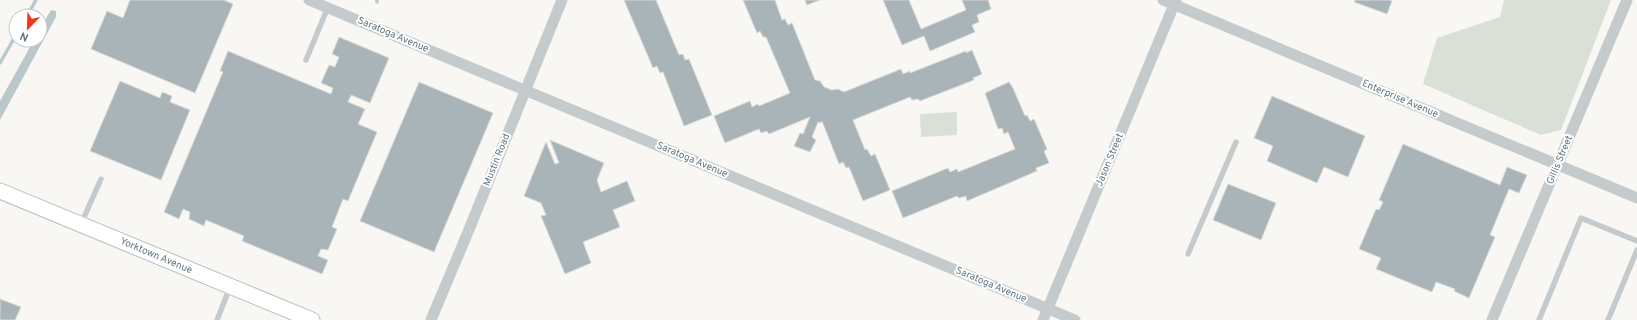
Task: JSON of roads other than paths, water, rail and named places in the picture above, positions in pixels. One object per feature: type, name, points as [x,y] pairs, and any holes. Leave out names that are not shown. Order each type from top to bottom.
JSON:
[{"type":"main road","name":"Yorktown Avenue","points":[[0,191],[312,320]]},
{"type":"street","name":"Saratoga Avenue","points":[[312,0],[1075,320]]},
{"type":"street","name":"Mustin Road","points":[[431,320],[466,239],[562,0]]},
{"type":"street","name":"Enterprise Avenue","points":[[1163,0],[1175,2],[1637,198]]},
{"type":"street","name":"Gillis Street","points":[[1495,319],[1627,0]]},
{"type":"street","name":"Jason Street","points":[[1043,320],[1175,2]]},
{"type":"lane","points":[[306,60],[328,8]]},
{"type":"lane","points":[[1188,254],[1236,142]]},
{"type":"lane","points":[[81,224],[101,179]]},
{"type":"lane","points":[[1539,320],[1581,218],[1637,241]]},
{"type":"lane","points":[[1608,320],[1637,250]]},
{"type":"lane","points":[[217,320],[230,287]]},
{"type":"waterway","points":[[32,8],[36,0]]},
{"type":"waterway","points":[[0,63],[9,48]]}]
